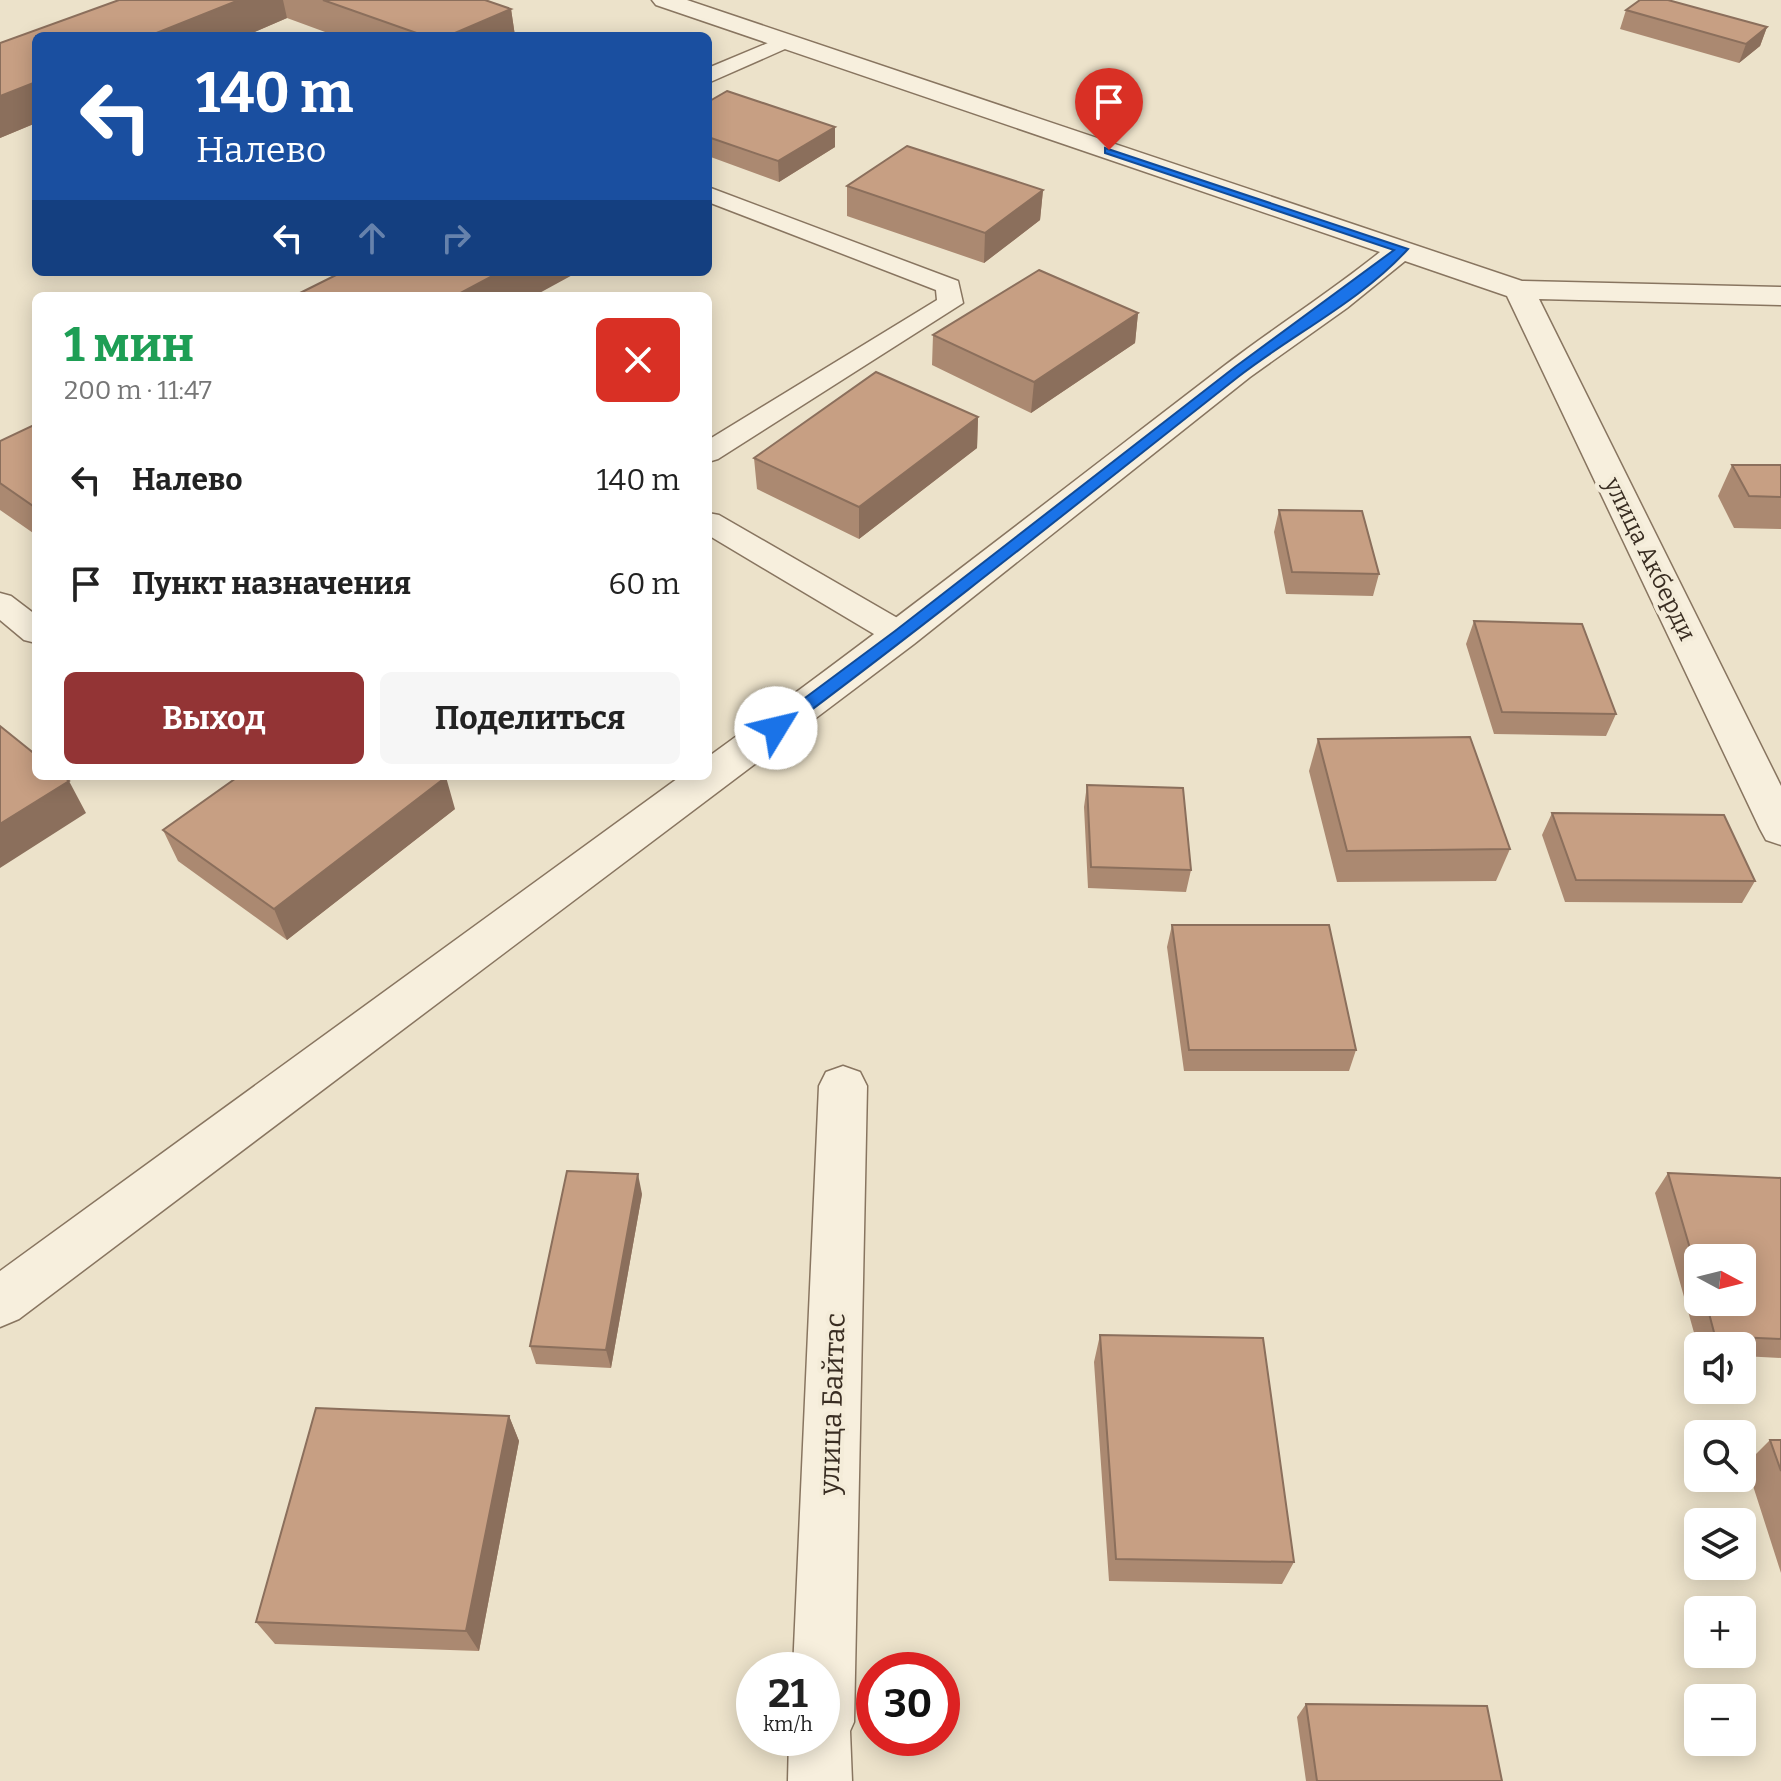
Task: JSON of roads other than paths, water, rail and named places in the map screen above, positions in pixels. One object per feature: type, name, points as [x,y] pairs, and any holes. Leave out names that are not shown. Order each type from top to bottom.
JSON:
[{"type":"street","points":[[664,0],[1519,290],[1781,296]]},
{"type":"street","points":[[712,775],[901,635],[1239,370],[1336,302],[1402,249]]},
{"type":"street","name":"улица Акберди","points":[[1519,290],[1781,829]]},
{"type":"street","points":[[0,1302],[705,780]]},
{"type":"street","name":"улица Байтас","points":[[824,1652],[843,1086]]},
{"type":"street","points":[[820,1781],[821,1756]]},
{"type":"lane","points":[[712,74],[787,41]]},
{"type":"lane","points":[[712,196],[949,286],[950,303],[712,451]]},
{"type":"lane","points":[[712,524],[901,635]]},
{"type":"lane","points":[[0,603],[32,629]]}]
